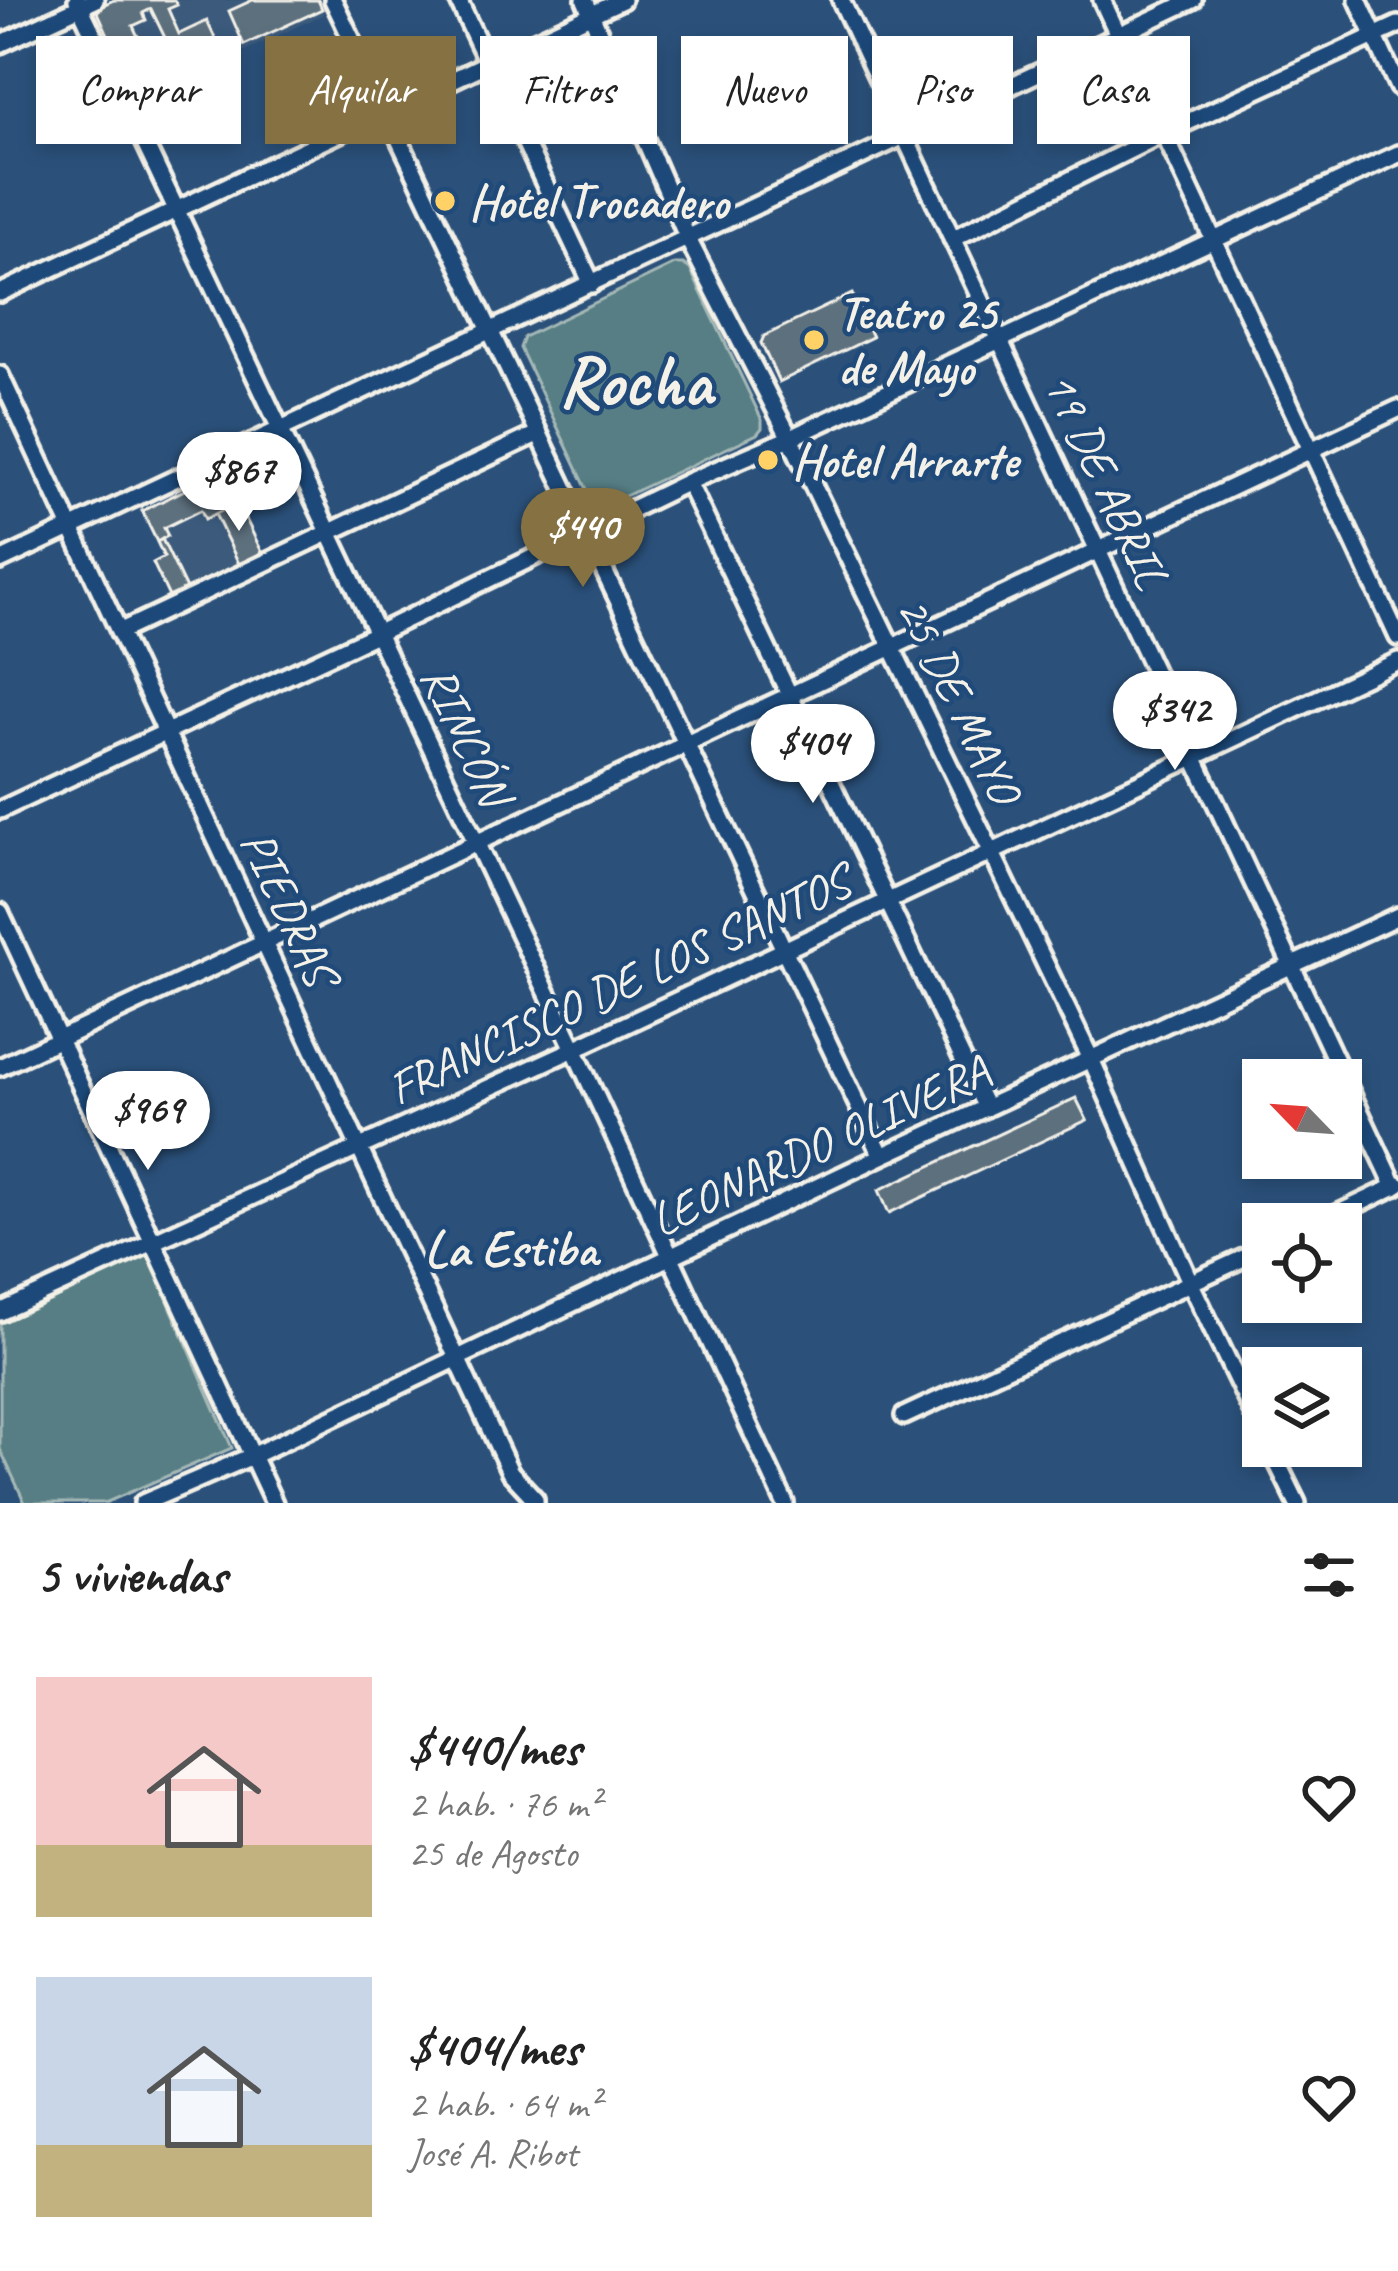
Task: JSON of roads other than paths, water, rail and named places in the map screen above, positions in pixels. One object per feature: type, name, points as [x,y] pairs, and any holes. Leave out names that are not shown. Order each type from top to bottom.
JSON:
[{"type":"street","points":[[333,0],[350,36]]},
{"type":"street","points":[[458,0],[480,46]]},
{"type":"street","points":[[536,36],[588,7],[622,0]]},
{"type":"street","name":"19 DE ABRIL","points":[[841,0],[872,66]]},
{"type":"street","points":[[1102,0],[1119,36],[1193,0]]},
{"type":"street","points":[[1358,0],[1398,87]]},
{"type":"street","points":[[0,44],[84,2]]},
{"type":"street","name":"RINCÓN","points":[[84,2],[328,534],[785,1503]]},
{"type":"street","name":"25 DE MAYO","points":[[588,7],[688,238],[992,853],[1242,1390]]},
{"type":"street","points":[[1190,121],[1398,25]]},
{"type":"street","points":[[0,293],[316,144]]},
{"type":"street","points":[[401,144],[882,1156]]},
{"type":"street","points":[[526,144],[592,284]]},
{"type":"street","points":[[0,561],[890,144]]},
{"type":"street","name":"19 DE ABRIL","points":[[908,144],[1396,1186]]},
{"type":"street","points":[[952,239],[1142,144]]},
{"type":"street","points":[[1169,144],[1398,637]]},
{"type":"street","points":[[0,810],[688,482],[1398,154]]},
{"type":"street","name":"PIEDRAS","points":[[0,375],[510,1472],[535,1503]]},
{"type":"street","points":[[0,1067],[1398,409]]},
{"type":"street","points":[[119,632],[537,434]]},
{"type":"street","points":[[688,482],[986,1108]]},
{"type":"street","name":"FRANCISCO DE LOS SANTOS","points":[[0,1312],[574,1049],[1398,661]]},
{"type":"street","points":[[0,912],[274,1503]]},
{"type":"street","name":"LEONARDO OLIVERA","points":[[143,1503],[252,1456],[1398,916]]},
{"type":"street","points":[[1360,1203],[1396,1186]]},
{"type":"street","points":[[904,1415],[1242,1259]]},
{"type":"street","points":[[1279,1467],[1297,1503]]},
{"type":"place","name":"Hotel Trocadero","points":[[445,201]]},
{"type":"place","name":"Teatro 25 de Mayo","points":[[814,340]]},
{"type":"place","name":"Hotel Arrarte","points":[[768,460]]},
{"type":"district","name":"Rocha","points":[[635,380]]},
{"type":"district","name":"La Estiba","points":[[511,1248]]}]
